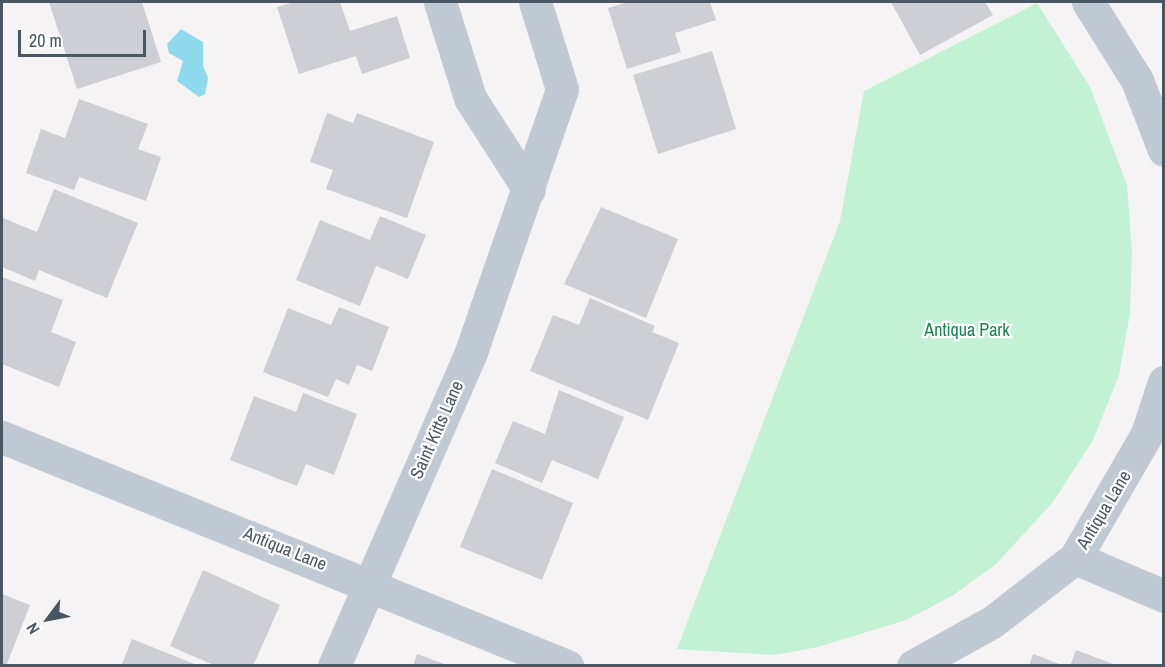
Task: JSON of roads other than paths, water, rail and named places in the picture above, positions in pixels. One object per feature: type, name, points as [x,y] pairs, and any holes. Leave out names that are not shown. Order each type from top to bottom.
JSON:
[{"type":"street","points":[[440,2],[470,98],[529,190]]},
{"type":"street","name":"Saint Kitts Lane","points":[[334,666],[471,352],[529,190],[562,89],[535,2]]},
{"type":"street","points":[[1088,2],[1137,80],[1164,150]]},
{"type":"street","name":"Antiqua Lane","points":[[913,666],[992,622],[1075,558],[1147,434],[1164,382]]},
{"type":"street","name":"Antiqua Lane","points":[[2,437],[370,582],[567,666]]},
{"type":"street","points":[[1075,558],[1164,596]]},
{"type":"water","points":[[181,29],[203,42],[203,66],[208,78],[205,94],[199,97],[177,81],[183,61],[169,53],[167,44]]},
{"type":"park label","name":"Antiqua Park","points":[[967,330]]}]
